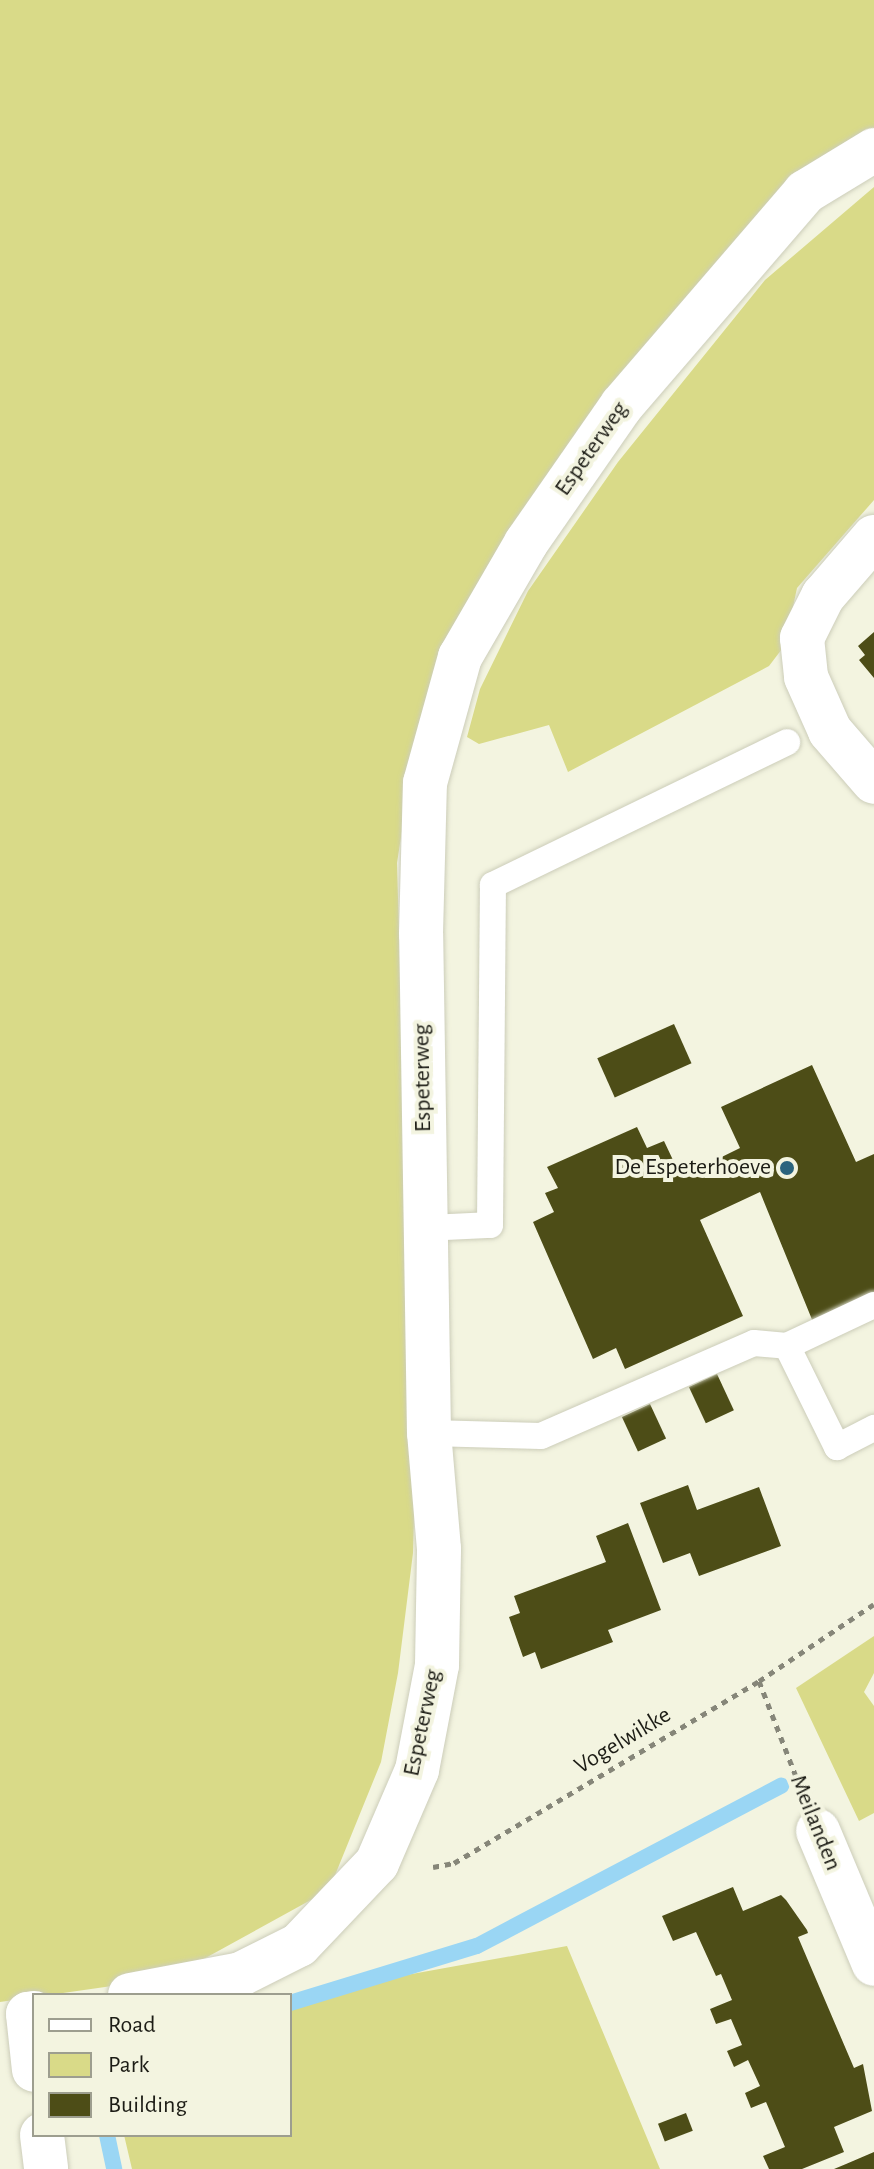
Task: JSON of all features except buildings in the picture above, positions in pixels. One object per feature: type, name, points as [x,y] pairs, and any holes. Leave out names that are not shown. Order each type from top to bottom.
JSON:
[{"type":"street","name":"Espeterweg","points":[[141,1993],[241,1974],[299,1945],[377,1863],[417,1770],[437,1665],[439,1549],[429,1433],[421,934],[425,783],[460,657],[526,543],[622,405],[805,192],[874,150]]},
{"type":"street","points":[[874,537],[823,596],[802,638],[806,677],[830,731],[874,782]]},
{"type":"street","name":"Meilanden","points":[[818,1831],[874,1964]]},
{"type":"street","points":[[32,2013],[28,2014],[32,2051]]},
{"type":"street","points":[[42,2137],[46,2169]]},
{"type":"lane","points":[[426,1228],[490,1225],[493,885],[787,742]]},
{"type":"lane","points":[[429,1433],[541,1436],[754,1343],[787,1346],[874,1305]]},
{"type":"lane","points":[[787,1346],[837,1447],[874,1428]]},
{"type":"path","name":"Vogelwikke","points":[[377,1863],[416,1870],[454,1863],[759,1681],[874,1604]]},
{"type":"path","name":"Meilanden","points":[[759,1681],[818,1831]]},
{"type":"green space","points":[[0,0],[874,0],[874,130],[722,258],[412,766],[397,863],[415,1480],[413,1553],[398,1673],[381,1762],[329,1890],[200,1961],[140,1982],[63,1993],[32,1993],[32,1997],[0,2002]]},
{"type":"green space","points":[[874,187],[874,500],[797,588],[785,645],[769,666],[568,772],[549,725],[479,744],[467,737],[480,689],[528,591],[618,462],[765,280]]},
{"type":"green space","points":[[874,1636],[874,1673],[864,1692],[874,1706],[874,1813],[859,1821],[796,1688]]},
{"type":"green space","points":[[567,1946],[660,2169],[132,2169],[124,2137],[292,2137],[292,1996]]},
{"type":"waterway","points":[[292,2002],[477,1946],[781,1786]]},
{"type":"waterway","points":[[107,2137],[114,2169]]},
{"type":"place","name":"De Espeterhoeve","points":[[787,1168]]}]
